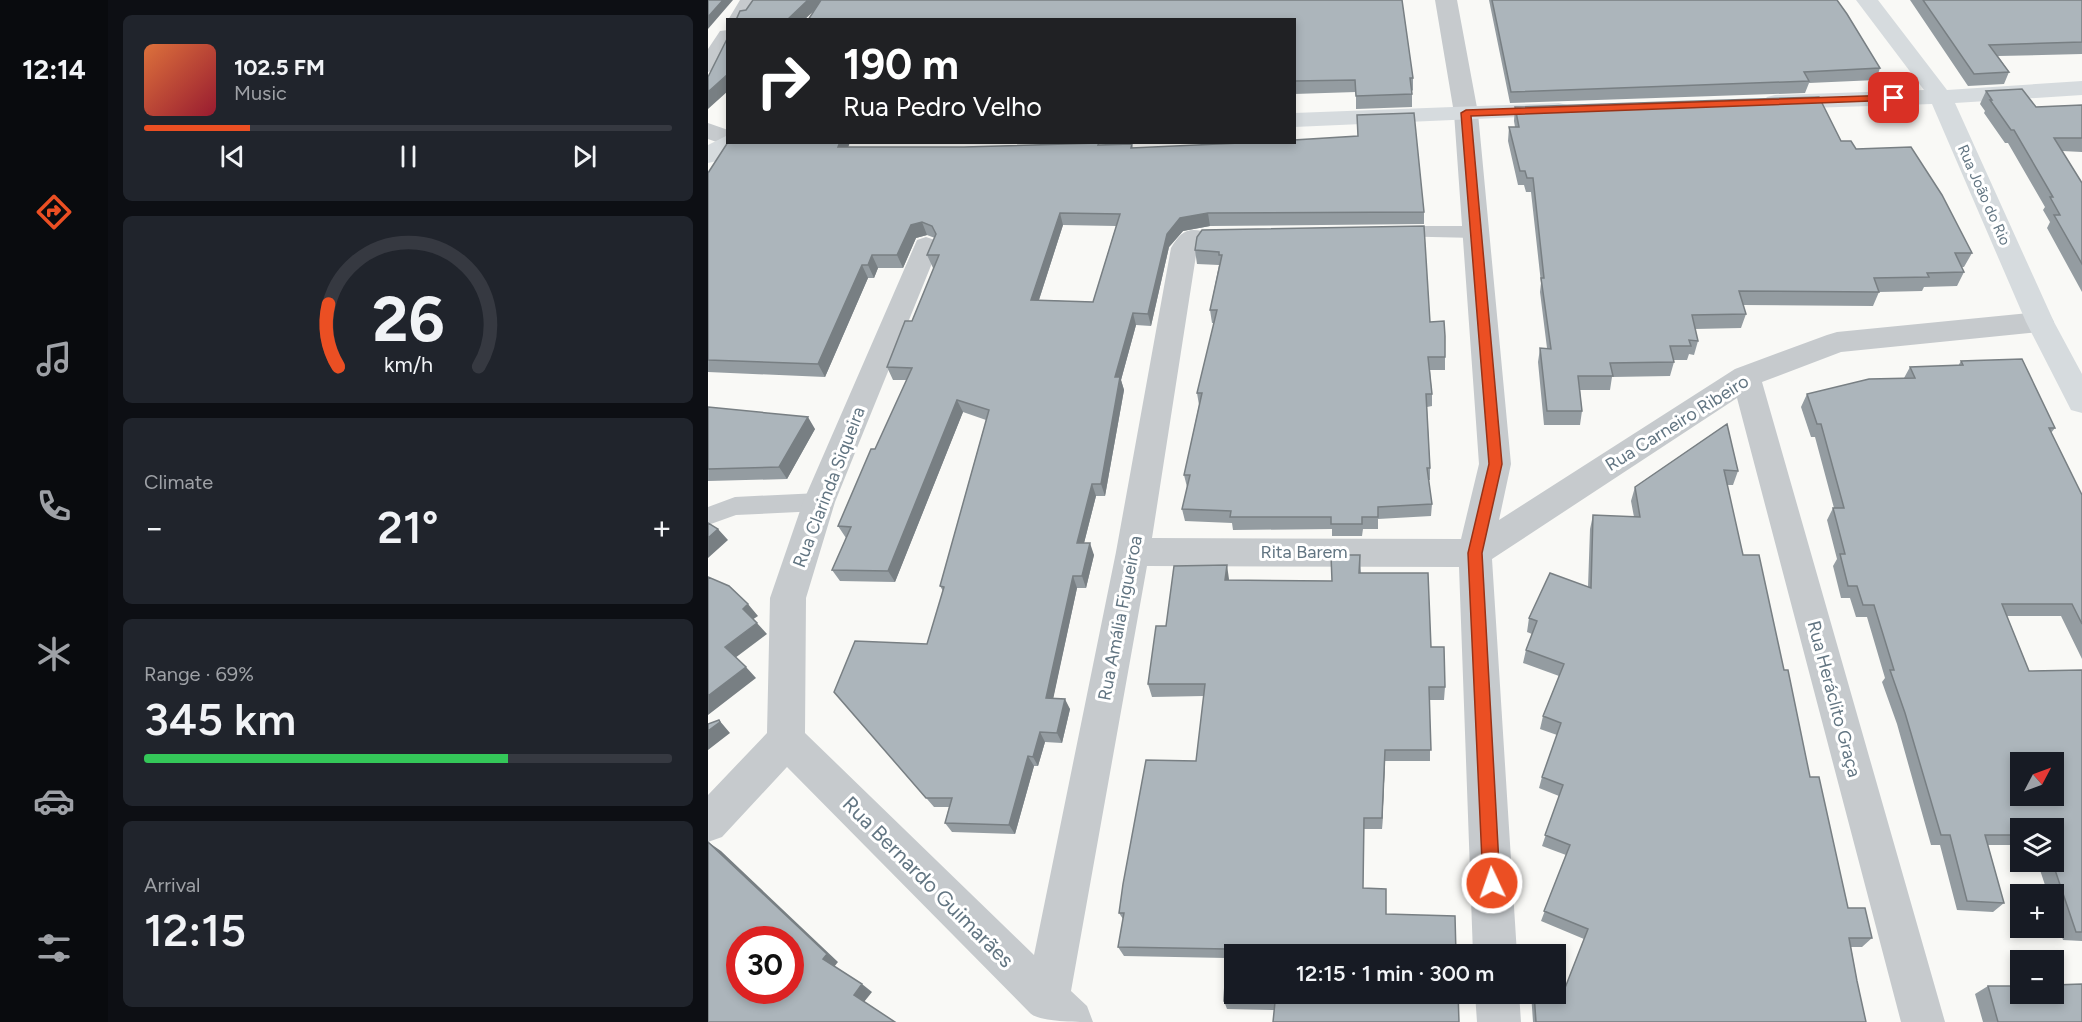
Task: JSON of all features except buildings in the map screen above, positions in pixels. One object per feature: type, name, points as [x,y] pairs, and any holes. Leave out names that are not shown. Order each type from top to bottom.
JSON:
[{"type":"street","points":[[739,18],[751,0]]},
{"type":"street","points":[[1446,0],[1466,113],[1495,464],[1475,553],[1495,944]]},
{"type":"street","name":"Rua João do Rio","points":[[1867,0],[1941,97],[2040,322],[2082,402]]},
{"type":"street","points":[[708,65],[726,39]]},
{"type":"street","points":[[1751,103],[1941,97],[2082,88]]},
{"type":"street","points":[[1296,120],[1585,109]]},
{"type":"street","points":[[708,130],[726,140]]},
{"type":"street","points":[[708,156],[726,142]]},
{"type":"street","name":"Rua Amália Figueiroa","points":[[1059,1011],[1185,248],[1202,235]]},
{"type":"street","name":"Rua Clarinda Siqueira","points":[[786,740],[788,598],[819,502],[926,246]]},
{"type":"street","name":"Rua Carneiro Ribeiro","points":[[1475,553],[1746,377],[1837,342],[2040,322]]},
{"type":"street","name":"Rua Heráclito Graça","points":[[1746,377],[1923,1022]]},
{"type":"street","name":"Rita Barem","points":[[1133,552],[1475,553]]},
{"type":"street","points":[[708,823],[786,740]]},
{"type":"street","name":"Rua Bernardo Guimarães","points":[[786,740],[1059,1011]]},
{"type":"street","points":[[1498,1004],[1499,1022]]},
{"type":"lane","points":[[1372,232],[1476,232]]},
{"type":"lane","points":[[708,516],[735,506],[819,502]]},
{"type":"route","points":[[1492,883],[1475,553],[1495,464],[1466,113],[1894,98]]}]
